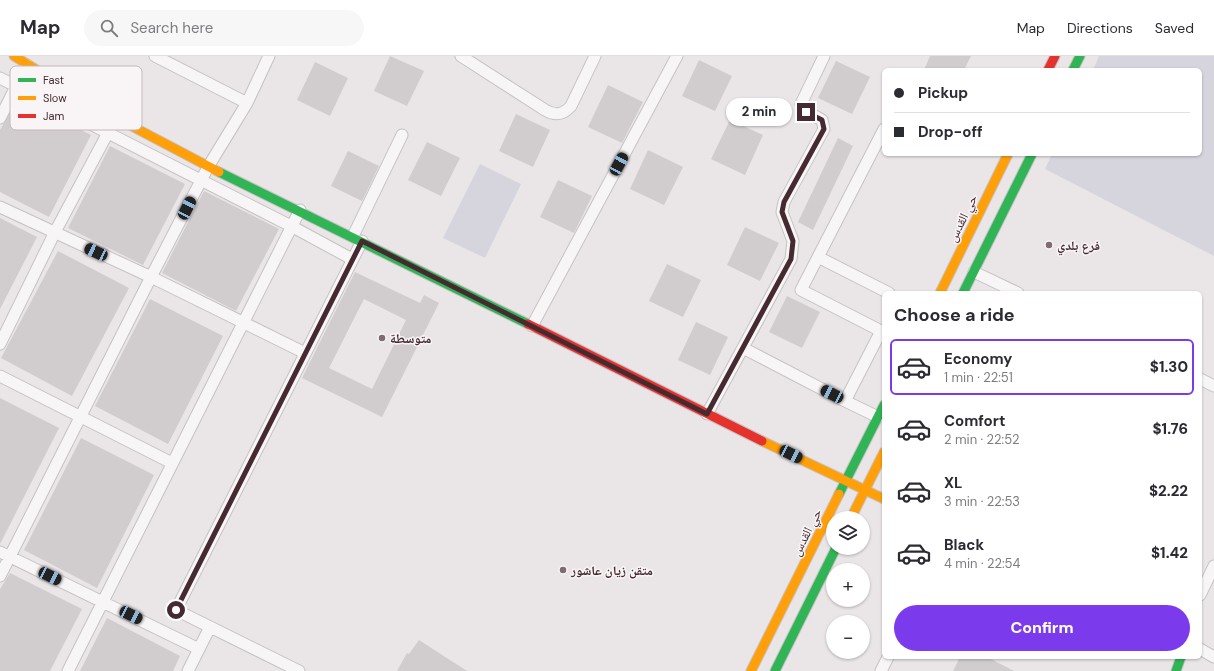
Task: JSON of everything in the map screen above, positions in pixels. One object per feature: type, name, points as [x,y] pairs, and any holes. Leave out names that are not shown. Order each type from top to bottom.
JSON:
[{"type":"street","points":[[14,56],[27,65]]},
{"type":"street","points":[[155,56],[247,103]]},
{"type":"street","points":[[0,576],[5,554],[80,417],[201,180],[247,103],[269,56]]},
{"type":"street","points":[[461,56],[545,110],[555,114],[564,112],[571,106],[595,56]]},
{"type":"street","points":[[532,326],[677,56]]},
{"type":"street","points":[[707,414],[791,259],[793,241],[782,212],[784,202],[824,129],[822,120],[806,112],[801,104],[824,56]]},
{"type":"street","points":[[1049,68],[1055,56]]},
{"type":"street","points":[[1074,68],[1080,56]]},
{"type":"street","points":[[0,78],[10,83]]},
{"type":"street","points":[[0,118],[10,98]]},
{"type":"street","points":[[102,130],[292,226],[352,259]]},
{"type":"street","points":[[0,344],[55,232],[110,130]]},
{"type":"street","points":[[137,130],[208,167],[358,238],[707,414],[882,498]]},
{"type":"street","points":[[845,401],[881,331],[801,290],[882,133]]},
{"type":"street","points":[[299,671],[176,610],[352,259],[358,238],[402,135]]},
{"type":"street","name":"حي القدس","points":[[941,291],[1007,156]]},
{"type":"street","points":[[965,291],[1031,156]]},
{"type":"street","points":[[0,207],[151,277],[305,353]]},
{"type":"street","points":[[68,671],[300,210]]},
{"type":"street","points":[[818,257],[886,291]]},
{"type":"street","points":[[974,272],[1014,291]]},
{"type":"street","points":[[743,348],[878,417]]},
{"type":"street","points":[[0,376],[172,463]]},
{"type":"street","points":[[1202,380],[1214,386]]},
{"type":"street","name":"حي القدس","points":[[751,671],[882,409]]},
{"type":"street","points":[[854,511],[882,456]]},
{"type":"street","points":[[5,554],[199,649]]},
{"type":"street","points":[[775,671],[833,555]]},
{"type":"street","points":[[1202,591],[1214,566]]},
{"type":"street","points":[[188,671],[210,627]]},
{"type":"street","points":[[1202,651],[1214,657]]},
{"type":"street","points":[[881,671],[887,659]]},
{"type":"street","points":[[1176,671],[1180,659]]},
{"type":"shaded area","points":[[1099,56],[1214,56],[1214,256],[1045,169],[1051,156],[1202,156],[1202,68],[1094,68]]},
{"type":"shaded area","points":[[480,164],[521,184],[485,258],[443,238]]},
{"type":"building","points":[[390,56],[424,71],[407,106],[374,91]]},
{"type":"building","points":[[930,56],[971,56],[965,68],[925,68]]},
{"type":"building","points":[[699,60],[732,76],[715,111],[682,96]]},
{"type":"building","points":[[836,61],[870,77],[852,114],[818,98]]},
{"type":"building","points":[[315,62],[348,78],[330,116],[297,100]]},
{"type":"building","points":[[608,85],[643,102],[622,143],[588,127]]},
{"type":"building","points":[[10,112],[10,130],[81,130],[91,135],[49,217],[0,192],[0,130]]},
{"type":"building","points":[[516,114],[550,130],[533,167],[499,151]]},
{"type":"building","points":[[730,120],[763,135],[745,175],[711,159]]},
{"type":"building","points":[[838,138],[853,146],[813,230],[798,222]]},
{"type":"building","points":[[427,142],[460,158],[441,196],[408,180]]},
{"type":"building","points":[[110,146],[185,184],[143,265],[68,228]]},
{"type":"building","points":[[648,150],[683,167],[664,205],[630,189]]},
{"type":"building","points":[[348,151],[379,166],[362,201],[331,186]]},
{"type":"building","points":[[558,180],[592,196],[574,233],[540,217]]},
{"type":"building","points":[[204,191],[279,229],[236,311],[162,273]]},
{"type":"building","points":[[0,218],[37,237],[0,309]]},
{"type":"building","points":[[745,227],[779,243],[760,281],[727,265]]},
{"type":"building","points":[[58,251],[129,288],[72,396],[1,358]]},
{"type":"building","points":[[667,264],[701,280],[683,317],[649,301]]},
{"type":"building","points":[[355,272],[420,303],[424,295],[439,303],[382,417],[302,378]],"holes":[[[364,299],[406,320],[372,389],[329,368]]]},
{"type":"building","points":[[787,296],[820,312],[802,348],[769,332]]},
{"type":"building","points":[[150,299],[223,336],[168,444],[95,406]]},
{"type":"building","points":[[696,322],[728,337],[710,375],[678,360]]},
{"type":"building","points":[[0,398],[59,428],[0,544]]},
{"type":"building","points":[[81,438],[154,475],[97,588],[24,550]]},
{"type":"building","points":[[10,573],[82,609],[50,671],[0,671],[0,589]]},
{"type":"building","points":[[107,618],[180,656],[173,671],[80,671]]},
{"type":"building","points":[[419,640],[467,671],[397,671],[407,653],[409,654]]},
{"type":"building","points":[[959,659],[991,659],[1014,671],[953,671]]},
{"type":"traffic: fast","points":[[1074,68],[1080,56]]},
{"type":"traffic: fast","points":[[964,291],[1031,156]]},
{"type":"traffic: fast","points":[[219,172],[528,324]]},
{"type":"traffic: fast","points":[[839,494],[882,409]]},
{"type":"traffic: fast","points":[[775,671],[833,555]]},
{"type":"traffic: fast","points":[[1176,671],[1180,659]]},
{"type":"traffic: slow","points":[[14,56],[30,66]]},
{"type":"traffic: slow","points":[[139,130],[219,172]]},
{"type":"traffic: slow","points":[[941,291],[1007,156]]},
{"type":"traffic: slow","points":[[762,441],[882,498]]},
{"type":"traffic: slow","points":[[854,511],[882,456]]},
{"type":"traffic: slow","points":[[751,671],[839,494]]},
{"type":"traffic: jam","points":[[1049,68],[1055,56]]},
{"type":"traffic: jam","points":[[528,324],[762,441]]},
{"type":"place","name":"فرع بلدي","points":[[1049,245]]},
{"type":"place","name":"متوسطة","points":[[382,338]]},
{"type":"place","name":"متقن زيان عاشور","points":[[563,570]]},
{"type":"route","points":[[176,610],[362,241],[707,414],[791,259],[793,241],[782,212],[784,202],[824,129],[824,124],[819,117],[806,112]]}]
